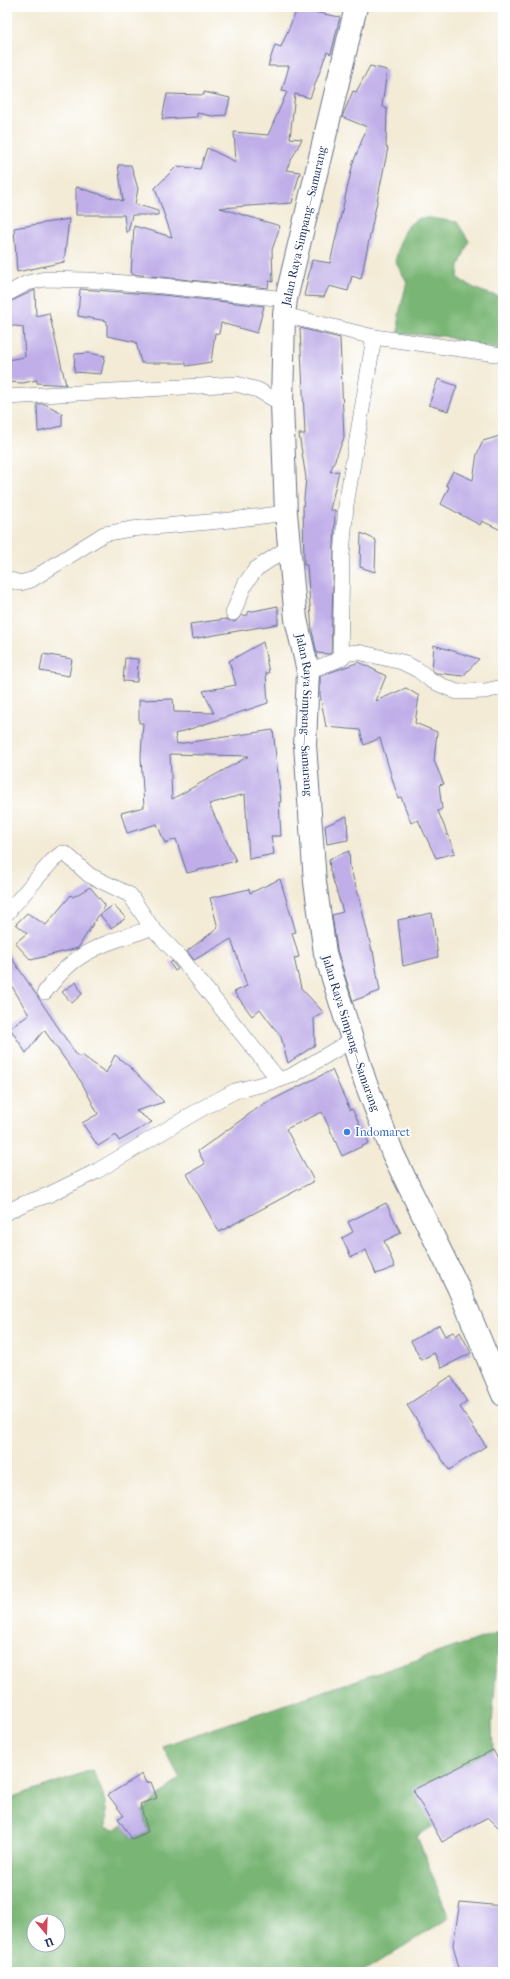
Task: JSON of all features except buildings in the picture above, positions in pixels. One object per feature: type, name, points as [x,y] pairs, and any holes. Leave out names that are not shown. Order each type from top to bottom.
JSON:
[{"type":"main road","name":"Jalan Raya Simpang—Samarang","points":[[356,7],[285,307],[282,404],[286,513],[296,619],[308,671],[306,745],[315,882],[325,953],[365,1081],[393,1154],[459,1289],[503,1395]]},
{"type":"street","points":[[7,294],[27,283],[45,279],[88,280],[163,286],[285,307],[374,337],[503,355]]},
{"type":"street","points":[[340,659],[341,563],[346,505],[374,337]]},
{"type":"street","points":[[7,397],[236,384],[258,390],[282,404]]},
{"type":"street","points":[[7,579],[16,582],[32,580],[94,539],[115,531],[231,520],[286,513]]},
{"type":"street","points":[[233,613],[245,584],[256,569],[289,547]]},
{"type":"street","points":[[308,671],[340,659],[349,653],[358,652],[402,662],[418,670],[432,681],[457,692],[484,691],[503,687]]},
{"type":"street","points":[[7,913],[52,862],[62,853],[66,854],[89,875],[130,895],[152,928],[181,958],[279,1080]]},
{"type":"street","points":[[45,992],[65,968],[80,956],[152,928]]},
{"type":"street","points":[[7,1212],[23,1204],[48,1195],[98,1171],[201,1109],[235,1091],[279,1080],[293,1074],[352,1040]]},
{"type":"green space","points":[[419,218],[457,222],[469,241],[459,266],[458,278],[484,292],[501,296],[503,293],[503,349],[481,347],[444,336],[399,334],[399,314],[407,282],[395,261],[404,231],[412,222]]},
{"type":"green space","points":[[499,1632],[492,1724],[493,1750],[433,1826],[417,1836],[449,1918],[362,1972],[7,1972],[7,1799],[92,1770],[104,1797],[106,1827],[114,1830],[123,1825],[132,1839],[148,1832],[142,1811],[180,1778],[162,1746]]},
{"type":"place","name":"Indomaret","points":[[347,1132]]}]
